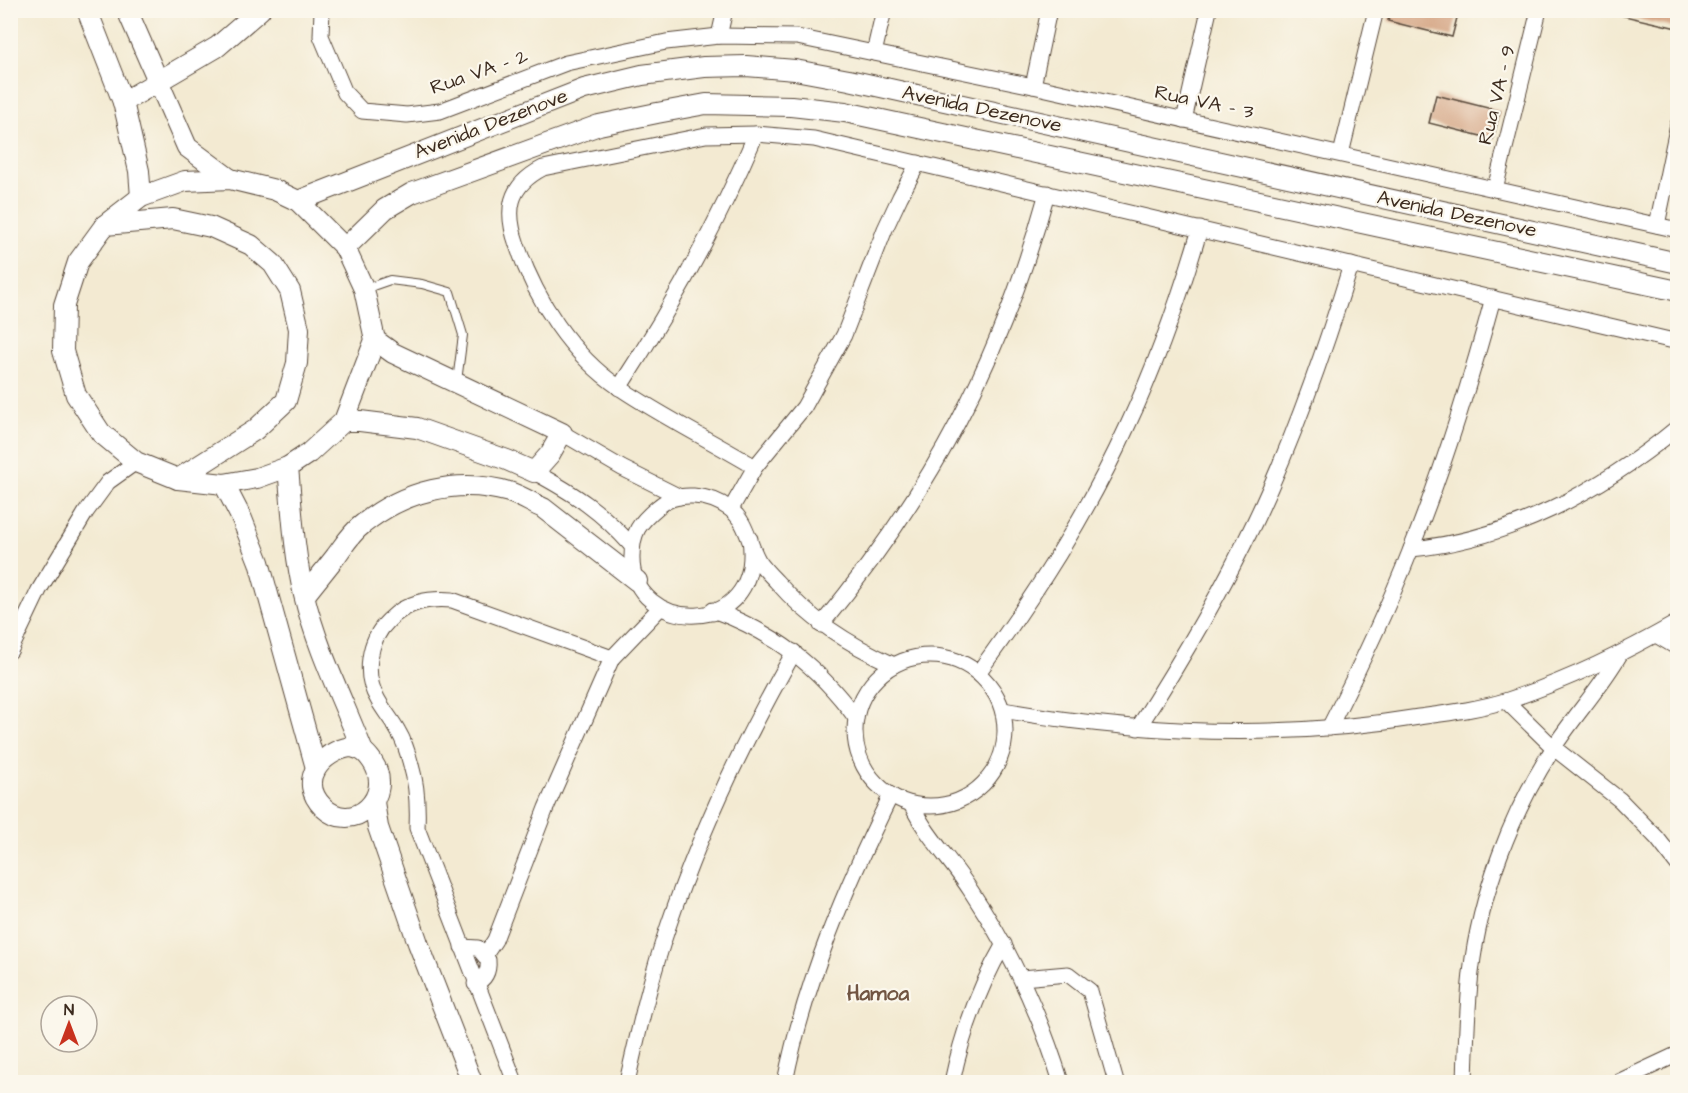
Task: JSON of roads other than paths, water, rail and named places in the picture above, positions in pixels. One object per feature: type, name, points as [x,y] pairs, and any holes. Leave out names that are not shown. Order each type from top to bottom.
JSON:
[{"type":"street","points":[[87,10],[123,102],[139,171],[141,197]]},
{"type":"street","points":[[127,10],[157,83],[187,147],[230,179]]},
{"type":"street","points":[[123,102],[217,47],[260,10]]},
{"type":"street","name":"Rua VA - 2","points":[[322,10],[321,36],[345,93],[362,111],[407,115],[440,111],[566,63],[666,42],[719,36]]},
{"type":"street","points":[[719,36],[724,10]]},
{"type":"street","points":[[874,53],[884,10]]},
{"type":"street","points":[[1033,86],[1049,10]]},
{"type":"street","points":[[1184,120],[1209,10]]},
{"type":"street","points":[[1341,154],[1376,10]]},
{"type":"street","name":"Rua VA - 9","points":[[1496,189],[1539,10]]},
{"type":"street","name":"Rua VA - 3","points":[[719,36],[797,38],[874,53],[1033,86],[1677,230]]},
{"type":"street","name":"Avenida Dezenove","points":[[298,201],[584,88],[642,75],[704,67],[746,66],[795,70],[849,80],[1677,263]]},
{"type":"street","name":"Avenida Dezenove","points":[[345,248],[385,209],[412,193],[599,125],[706,104],[790,106],[845,112],[1677,291]]},
{"type":"street","points":[[1657,225],[1677,124]]},
{"type":"street","points":[[620,388],[701,252],[756,134]]},
{"type":"street","points":[[755,466],[620,388],[602,374],[572,343],[546,308],[534,287],[509,219],[515,194],[527,178],[543,168],[706,135],[756,134],[814,139],[1677,342]]},
{"type":"street","points":[[731,510],[755,466],[804,407],[844,335],[885,229],[918,163]]},
{"type":"street","points":[[230,179],[275,190],[298,201],[345,248],[364,289],[375,340],[344,421],[309,453],[288,467],[257,478],[224,484],[178,479],[136,462],[100,433],[76,394],[63,351],[64,305],[78,262],[105,225],[141,197],[185,181],[230,179]]},
{"type":"street","points":[[821,625],[891,535],[951,439],[1007,318],[1029,256],[1047,194]]},
{"type":"street","points":[[105,225],[173,219],[211,227],[251,245],[273,264],[290,291],[299,329],[297,363],[286,401],[255,430],[178,479]]},
{"type":"street","points":[[978,673],[1056,560],[1105,473],[1128,426],[1164,339],[1200,229]]},
{"type":"street","points":[[1138,728],[1200,627],[1255,521],[1303,407],[1351,265]]},
{"type":"street","points":[[1329,728],[1381,619],[1411,549],[1456,425],[1493,298]]},
{"type":"street","points":[[375,340],[393,352],[561,433],[622,468],[680,497]]},
{"type":"street","points":[[344,421],[417,428],[497,456],[534,472],[584,501],[611,522],[632,546]]},
{"type":"street","points":[[1411,549],[1442,546],[1471,539],[1555,507],[1609,478],[1677,427]]},
{"type":"street","points":[[534,472],[550,454],[561,433]]},
{"type":"street","points":[[10,651],[39,590],[86,512],[108,482],[136,462]]},
{"type":"street","points":[[288,467],[295,549],[304,596],[321,650],[362,749],[379,774],[380,783],[374,802],[367,810],[348,816],[329,812],[321,805],[312,787],[316,768],[322,759],[337,749],[350,747],[362,749]]},
{"type":"street","points":[[224,484],[242,519],[259,562],[316,768]]},
{"type":"street","points":[[304,596],[361,525],[416,493],[453,487],[510,492],[526,499],[543,508],[637,581]]},
{"type":"street","points":[[750,539],[753,557],[750,575],[741,591],[729,604],[713,613],[695,616],[677,615],[660,608],[646,596],[637,581],[632,564],[634,534],[642,520],[663,503],[680,497],[698,496],[715,500],[731,510],[743,523],[750,539],[758,560],[785,592],[821,625],[844,640],[894,665]]},
{"type":"street","points":[[515,1083],[475,984],[417,828],[415,781],[406,748],[373,691],[369,670],[370,660],[375,640],[387,622],[406,607],[417,602],[440,599],[452,600],[612,658]]},
{"type":"street","points":[[485,955],[495,940],[546,808],[612,658],[660,608]]},
{"type":"street","points":[[713,613],[713,610],[756,628],[794,652],[828,683],[856,718]]},
{"type":"street","points":[[1003,710],[1062,720],[1202,732],[1329,728],[1405,720],[1506,701],[1545,687],[1620,654],[1677,622]]},
{"type":"street","points":[[1656,635],[1677,648]]},
{"type":"street","points":[[627,1083],[652,978],[703,832],[745,741],[794,652]]},
{"type":"street","points":[[1465,1083],[1469,991],[1476,941],[1482,910],[1498,859],[1515,819],[1554,748],[1605,680],[1620,654]]},
{"type":"street","points":[[937,656],[959,662],[978,673],[993,690],[1003,710],[1004,744],[1002,755],[992,775],[976,791],[956,801],[934,806],[912,804],[891,795],[873,781],[861,762],[855,741],[856,718],[863,697],[876,679],[894,665],[915,657],[937,656]]},
{"type":"street","points":[[1506,701],[1554,748],[1620,800],[1657,838],[1677,865]]},
{"type":"street","points":[[785,1083],[798,1032],[828,937],[868,841],[891,795]]},
{"type":"street","points":[[374,802],[378,827],[418,943],[472,1083]]},
{"type":"street","points":[[912,804],[928,835],[969,887],[1004,944],[1037,1013],[1060,1083]]},
{"type":"street","points":[[952,1083],[977,997],[1004,944]]},
{"type":"street","points":[[462,947],[478,948],[485,955],[489,966],[488,972],[481,981],[475,984]]},
{"type":"street","points":[[1022,978],[1068,974],[1090,991],[1116,1083]]},
{"type":"street","points":[[1618,1083],[1677,1054]]},
{"type":"lane","points":[[364,289],[390,280],[422,284],[450,292],[464,335],[457,382]]},
{"type":"district","name":"Hamoa","points":[[878,993]]}]
